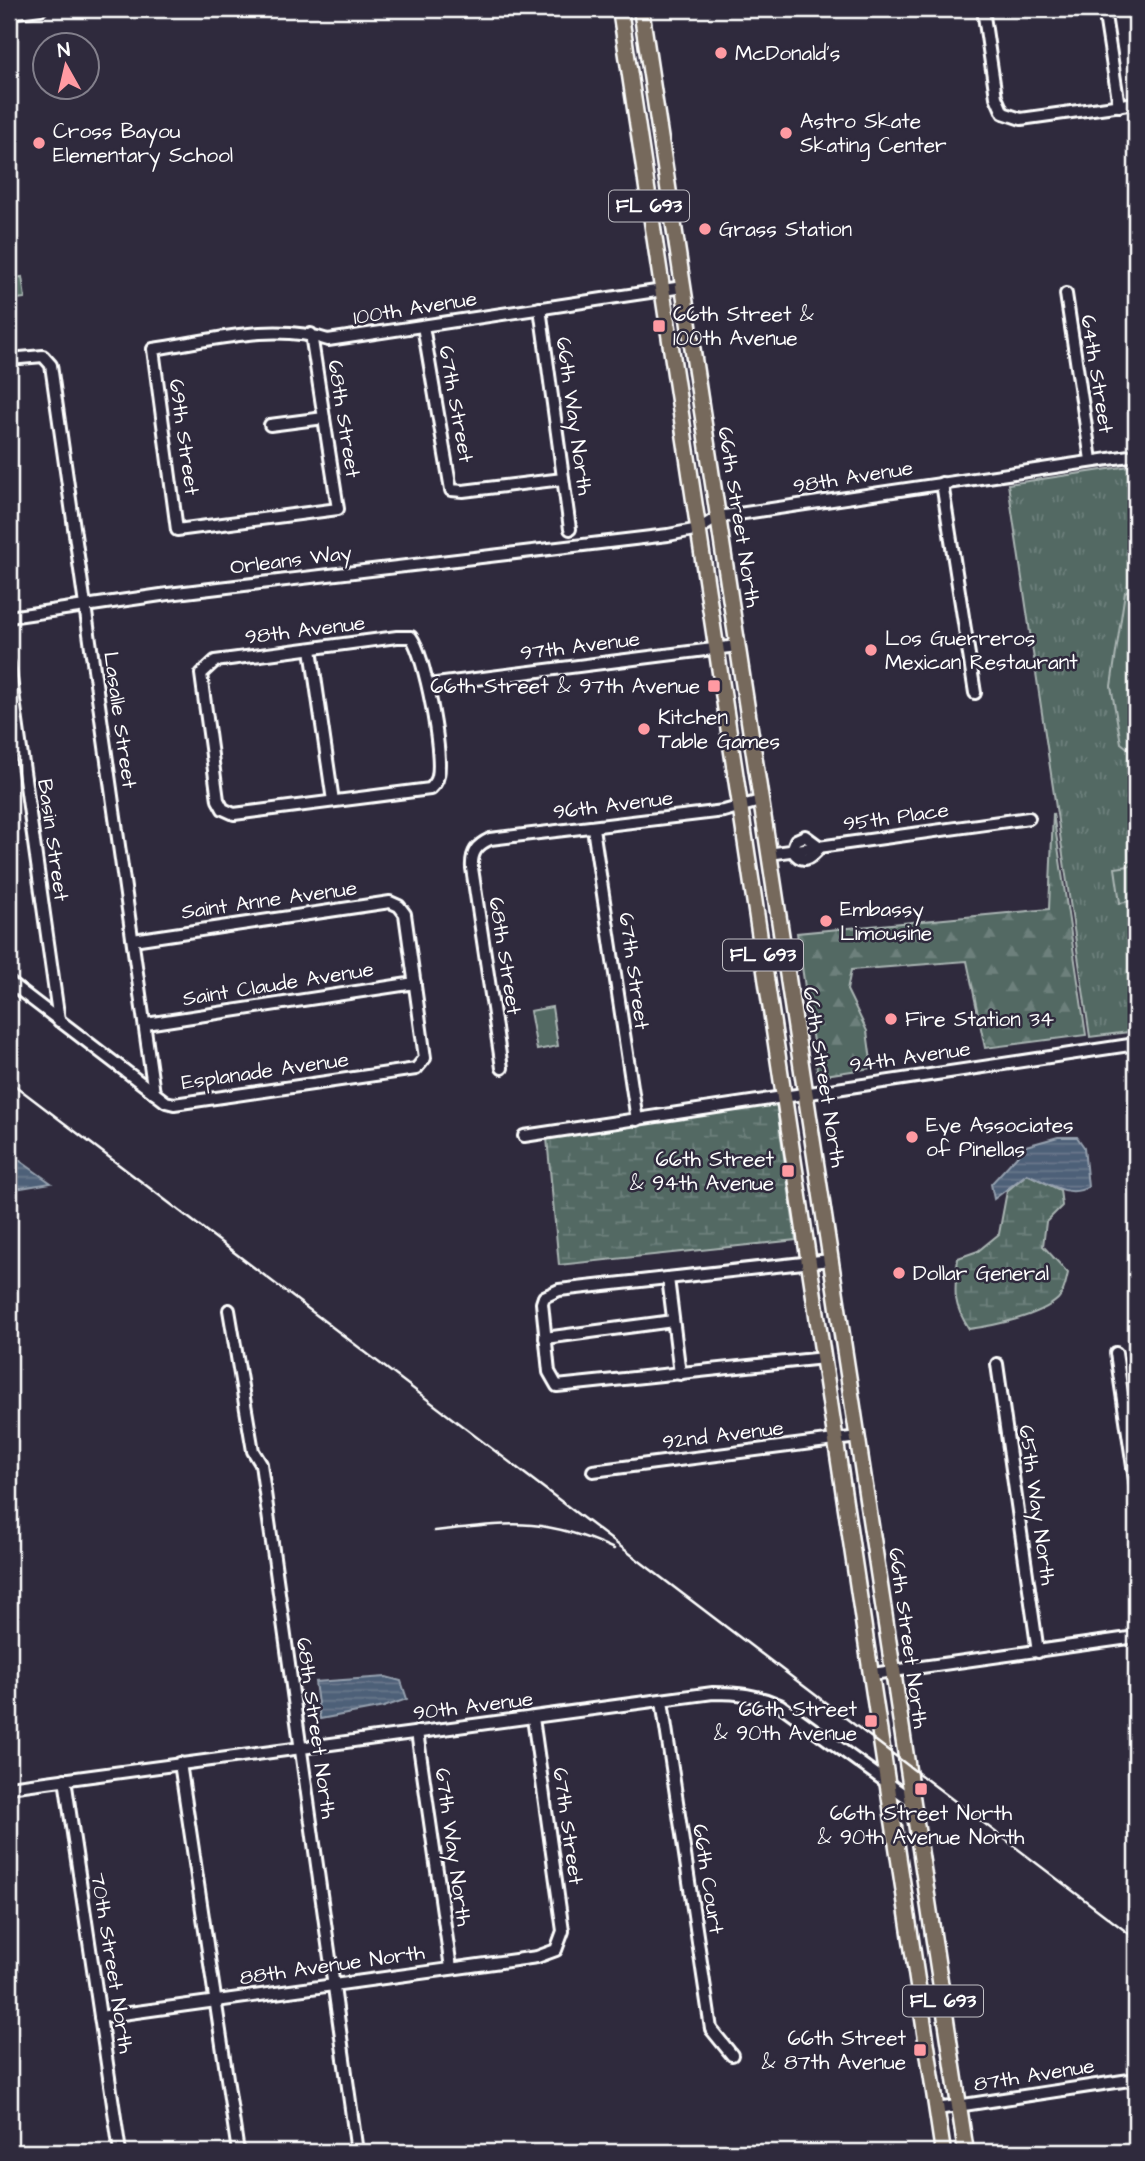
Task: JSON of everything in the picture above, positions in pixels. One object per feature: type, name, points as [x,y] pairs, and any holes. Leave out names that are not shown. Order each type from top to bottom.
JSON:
[{"type":"main road","name":"66th Street North","points":[[620,9],[943,2152]]},
{"type":"main road","name":"66th Street North","points":[[642,9],[966,2152]]},
{"type":"main road","points":[[916,1966],[937,1964]]},
{"type":"street","points":[[9,13],[41,9]]},
{"type":"street","points":[[983,9],[996,97],[1003,113],[1021,118],[1136,103]]},
{"type":"street","points":[[1104,9],[1119,106]]},
{"type":"street","name":"100th Avenue","points":[[153,349],[286,331],[311,334],[328,340],[683,288]]},
{"type":"street","name":"64th Street","points":[[1066,294],[1091,460]]},
{"type":"street","name":"66th Way North","points":[[540,308],[570,529]]},
{"type":"street","name":"67th Street","points":[[423,326],[451,490],[463,491],[563,479]]},
{"type":"street","name":"68th Street","points":[[311,334],[338,509]]},
{"type":"street","name":"69th Street","points":[[153,349],[177,530],[338,509]]},
{"type":"street","name":"Lasalle Street","points":[[9,359],[43,356],[51,365],[154,1093]]},
{"type":"street","points":[[270,425],[324,418]]},
{"type":"street","name":"98th Avenue","points":[[578,545],[699,529],[718,517],[1136,455]]},
{"type":"street","points":[[942,483],[975,693]]},
{"type":"street","name":"Orleans Way","points":[[9,617],[84,605],[578,545]]},
{"type":"street","name":"98th Avenue","points":[[333,801],[234,814],[223,809],[218,800],[201,674],[206,667],[215,661],[411,638],[419,648],[428,685]]},
{"type":"street","name":"97th Avenue","points":[[428,685],[737,646]]},
{"type":"street","points":[[311,649],[333,801],[430,789],[436,783],[439,772],[428,685]]},
{"type":"street","name":"Basin Street","points":[[9,664],[14,736],[59,1021]]},
{"type":"street","name":"96th Avenue","points":[[474,850],[490,839],[724,811],[760,801]]},
{"type":"street","name":"95th Place","points":[[768,854],[1029,818]]},
{"type":"street","name":"67th Street","points":[[593,828],[636,1120]]},
{"type":"street","name":"68th Street","points":[[474,850],[472,867],[502,1068]]},
{"type":"street","name":"Saint Anne Avenue","points":[[133,940],[390,902],[399,906],[405,914],[415,983]]},
{"type":"street","name":"Esplanade Avenue","points":[[9,982],[166,1102],[174,1104],[416,1069],[425,1058],[425,1046],[415,983]]},
{"type":"street","name":"Saint Claude Avenue","points":[[146,1024],[415,983]]},
{"type":"street","name":"94th Avenue","points":[[524,1136],[1136,1044]]},
{"type":"street","points":[[824,1359],[557,1386],[549,1372],[542,1303],[551,1293],[830,1261]]},
{"type":"street","points":[[668,1278],[680,1374]]},
{"type":"street","name":"68th Street North","points":[[229,1310],[253,1451],[261,1464],[357,2152]]},
{"type":"street","points":[[545,1338],[673,1321]]},
{"type":"street","points":[[1116,1353],[1136,1486]]},
{"type":"street","name":"65th Way North","points":[[998,1364],[1038,1651]]},
{"type":"street","name":"92nd Avenue","points":[[593,1471],[858,1437]]},
{"type":"street","points":[[872,1674],[1136,1637]]},
{"type":"street","name":"90th Avenue","points":[[9,1787],[713,1693],[759,1696],[796,1717],[911,1800]]},
{"type":"street","name":"66th Court","points":[[662,1701],[711,2029],[732,2055]]},
{"type":"street","name":"67th Street","points":[[533,1718],[562,1939]]},
{"type":"street","name":"67th Way North","points":[[417,1732],[451,1968]]},
{"type":"street","points":[[180,1763],[238,2152]]},
{"type":"street","name":"70th Street North","points":[[65,1779],[120,2152]]},
{"type":"street","name":"88th Avenue North","points":[[100,2017],[548,1955],[556,1950],[562,1939]]},
{"type":"street","name":"87th Avenue","points":[[937,2109],[1136,2079]]},
{"type":"green space","points":[[22,277],[25,298],[9,300],[9,279]]},
{"type":"green space","points":[[1136,465],[1136,1031],[1090,1037],[1008,484]]},
{"type":"green space","points":[[1136,586],[1136,755],[1121,743],[1111,686],[1125,592]]},
{"type":"green space","points":[[1053,813],[1086,1035],[985,1048],[967,961],[851,970],[847,990],[867,1031],[872,1068],[818,1076],[797,933],[1049,909]]},
{"type":"green space","points":[[1136,865],[1136,900],[1120,903],[1115,868]]},
{"type":"green space","points":[[552,1007],[558,1046],[537,1050],[530,1011]]},
{"type":"green space","points":[[776,1102],[796,1240],[559,1265],[547,1138]]},
{"type":"green space","points":[[1027,1174],[1060,1190],[1062,1206],[1046,1222],[1043,1246],[1068,1273],[1064,1290],[1050,1305],[1028,1315],[969,1329],[957,1303],[955,1287],[958,1258],[978,1251],[999,1234],[1007,1191]]},
{"type":"water","points":[[1058,1137],[1077,1137],[1084,1147],[1088,1187],[1065,1190],[1027,1174],[994,1199],[991,1184],[1026,1146]]},
{"type":"water","points":[[9,1153],[51,1183],[9,1190]]},
{"type":"water","points":[[386,1677],[401,1681],[407,1699],[384,1707],[320,1719],[315,1682]]},
{"type":"railway","points":[[9,1081],[1136,1939]]},
{"type":"railway","points":[[434,1531],[505,1524],[526,1525],[566,1531],[614,1549]]},
{"type":"place","name":"McDonald's","points":[[721,53]]},
{"type":"place","name":"Astro Skate Skating Center","points":[[786,133]]},
{"type":"place","name":"Cross Bayou Elementary School","points":[[39,143]]},
{"type":"place","name":"Grass Station","points":[[705,229]]},
{"type":"place","name":"66th Street & 100th Avenue","points":[[659,326]]},
{"type":"place","name":"Los Guerreros Mexican Restaurant","points":[[871,650]]},
{"type":"place","name":"66th Street & 97th Avenue","points":[[714,686]]},
{"type":"place","name":"Kitchen Table Games","points":[[644,729]]},
{"type":"place","name":"Embassy Limousine","points":[[826,921]]},
{"type":"place","name":"Fire Station 34","points":[[891,1019]]},
{"type":"place","name":"Eye Associates of Pinellas","points":[[912,1137]]},
{"type":"place","name":"66th Street & 94th Avenue","points":[[788,1171]]},
{"type":"place","name":"Dollar General","points":[[899,1273]]},
{"type":"place","name":"66th Street & 90th Avenue","points":[[871,1721]]},
{"type":"place","name":"66th Street North & 90th Avenue North","points":[[921,1789]]},
{"type":"place","name":"66th Street & 87th Avenue","points":[[920,2050]]}]
